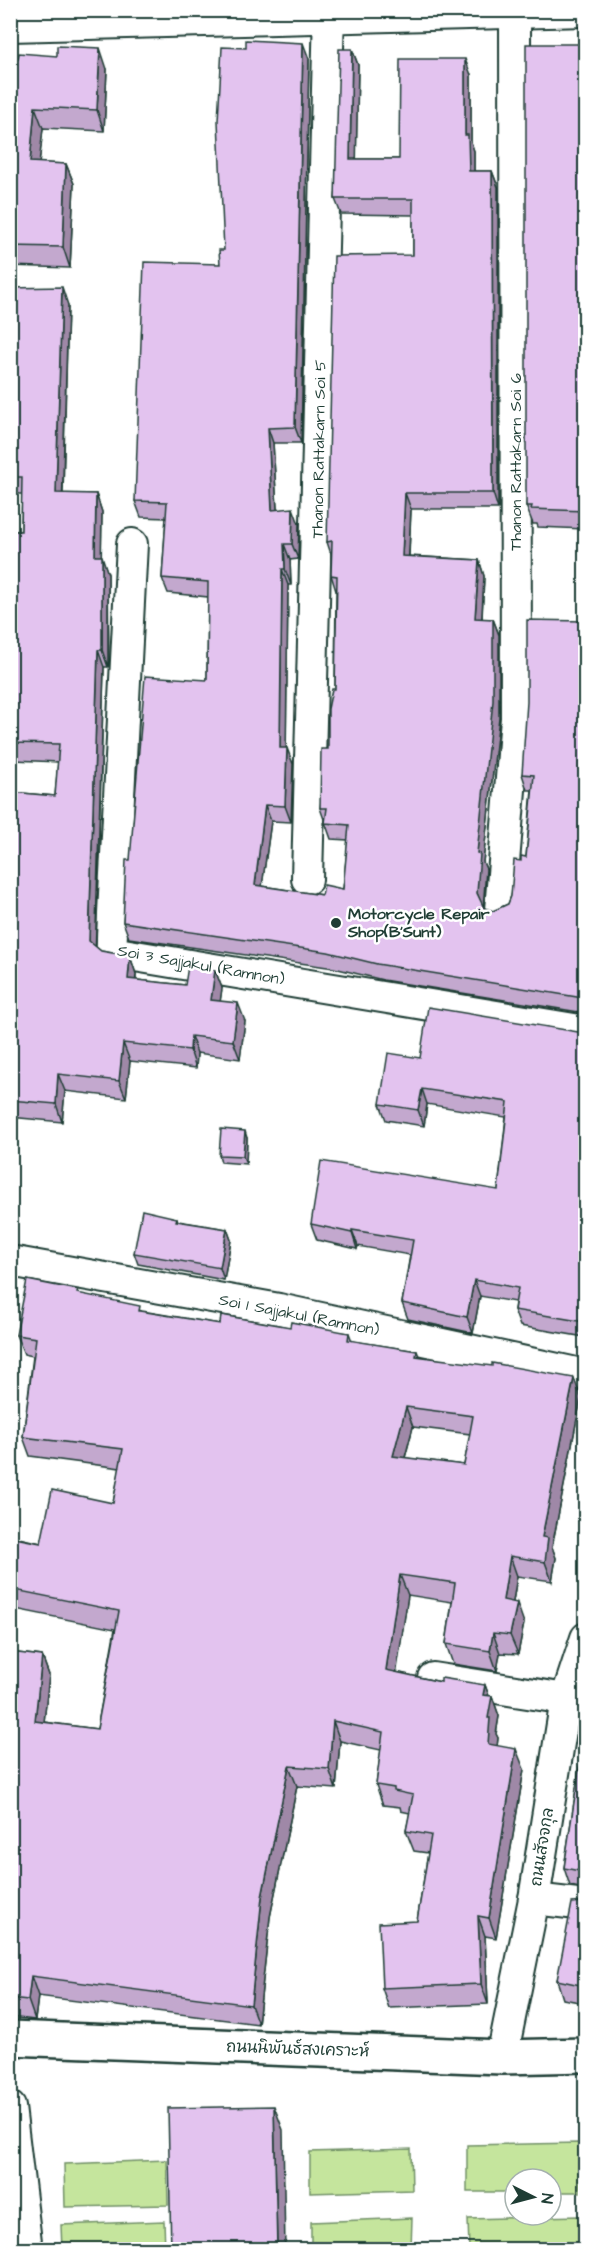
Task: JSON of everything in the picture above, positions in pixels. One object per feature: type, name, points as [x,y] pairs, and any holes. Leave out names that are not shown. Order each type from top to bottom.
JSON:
[{"type":"main road","name":"ถนนนิพันธ์สงเคราะห์","points":[[10,2038],[502,2057],[585,2055]]},
{"type":"street","points":[[10,26],[129,17],[585,11]]},
{"type":"street","name":"Thanon Rattakarn Soi 6","points":[[500,910],[516,718],[515,12]]},
{"type":"street","name":"Thanon Rattakarn Soi 5","points":[[307,879],[319,482],[329,14]]},
{"type":"street","name":"Soi 3 Sajjakul (Ramnon)","points":[[132,544],[111,952],[585,1031]]},
{"type":"street","name":"Soi 1 Sajjakul (Ramnon)","points":[[10,1261],[279,1309],[585,1375]]},
{"type":"street","name":"ถนนสัจจกุล","points":[[502,2057],[534,1899],[566,1699],[585,1638]]},
{"type":"street","points":[[433,1678],[566,1699]]},
{"type":"street","points":[[534,1899],[585,1905]]},
{"type":"street","points":[[10,2107],[27,2250]]},
{"type":"green space","points":[[579,2143],[580,2192],[563,2192],[563,2167],[503,2167],[503,2192],[467,2192],[467,2145]]},
{"type":"green space","points":[[411,2149],[412,2190],[310,2193],[310,2152]]},
{"type":"green space","points":[[167,2160],[168,2205],[65,2207],[64,2164]]},
{"type":"green space","points":[[563,2216],[579,2216],[579,2249],[469,2249],[468,2219],[503,2218],[503,2227],[563,2227]]},
{"type":"green space","points":[[412,2218],[411,2249],[311,2249],[311,2222]]},
{"type":"green space","points":[[164,2221],[165,2249],[62,2249],[61,2225]]},
{"type":"building","points":[[246,40],[303,43],[295,427],[268,428],[272,510],[293,508],[292,544],[284,544],[285,569],[282,569],[280,748],[287,748],[285,806],[265,805],[255,885],[322,895],[324,885],[343,889],[349,825],[325,823],[327,808],[320,808],[321,749],[328,749],[328,709],[332,689],[335,689],[337,576],[331,575],[332,541],[327,542],[334,256],[413,255],[413,199],[335,199],[339,49],[352,49],[350,159],[399,159],[400,59],[465,59],[465,135],[468,135],[469,171],[492,171],[493,493],[405,493],[402,556],[479,560],[475,618],[493,619],[493,701],[477,853],[480,854],[477,893],[484,908],[493,911],[508,904],[511,896],[514,860],[521,861],[521,856],[526,857],[534,775],[522,774],[527,702],[527,620],[585,621],[585,999],[377,964],[328,952],[123,922],[126,860],[130,860],[145,676],[207,680],[208,582],[162,578],[167,502],[135,501],[144,262],[220,264],[219,250],[224,250],[218,121],[222,47],[246,48]]},
{"type":"building","points":[[526,44],[585,44],[585,511],[531,509],[532,506],[526,506]]},
{"type":"building","points":[[57,46],[100,48],[97,110],[35,107],[30,162],[66,164],[63,247],[10,246],[10,59],[18,59],[19,53],[57,56]]},
{"type":"building","points":[[62,287],[56,493],[96,494],[95,556],[102,556],[102,650],[98,650],[89,941],[101,951],[130,956],[128,979],[185,985],[188,966],[215,970],[211,1000],[238,1003],[233,1041],[191,1036],[190,1050],[123,1043],[119,1081],[58,1074],[56,1104],[10,1100],[10,792],[55,796],[59,744],[10,743],[10,531],[21,531],[22,477],[10,477],[10,288]]},
{"type":"building","points":[[428,1007],[578,1032],[585,1031],[585,1322],[514,1310],[518,1288],[474,1280],[467,1317],[402,1303],[413,1240],[352,1230],[352,1233],[311,1224],[321,1161],[498,1190],[508,1102],[422,1089],[418,1110],[380,1104],[388,1053],[420,1058]]},
{"type":"building","points":[[221,1129],[245,1131],[243,1156],[219,1155]]},
{"type":"building","points":[[142,1210],[177,1218],[176,1221],[227,1229],[220,1268],[134,1253]]},
{"type":"building","points":[[27,1280],[140,1306],[139,1311],[220,1324],[221,1315],[290,1327],[291,1322],[349,1333],[348,1340],[417,1351],[416,1356],[492,1366],[492,1363],[574,1378],[542,1537],[548,1538],[545,1562],[510,1556],[503,1600],[517,1603],[510,1635],[493,1633],[490,1651],[446,1644],[455,1583],[400,1575],[386,1670],[441,1682],[441,1678],[485,1685],[483,1695],[492,1696],[488,1718],[490,1718],[488,1744],[516,1749],[489,1918],[478,1916],[481,1984],[382,1988],[379,1923],[417,1921],[431,1835],[406,1831],[413,1795],[394,1791],[394,1788],[376,1785],[383,1732],[333,1721],[329,1769],[289,1766],[262,1897],[251,2005],[31,1976],[28,2000],[10,1998],[10,1652],[42,1656],[35,1721],[97,1729],[119,1611],[10,1589],[10,1537],[41,1543],[52,1490],[113,1503],[123,1449],[23,1437],[36,1338],[16,1335]],"holes":[[[406,1407],[473,1416],[464,1465],[393,1456]]]},
{"type":"building","points":[[585,1730],[585,1872],[564,1868]]},
{"type":"building","points":[[585,1902],[585,1986],[557,1980],[572,1903]]},
{"type":"building","points":[[274,2106],[277,2250],[171,2250],[168,2108]]},
{"type":"place","name":"Motorcycle Repair Shop(B'Sunt)","points":[[336,923]]}]
